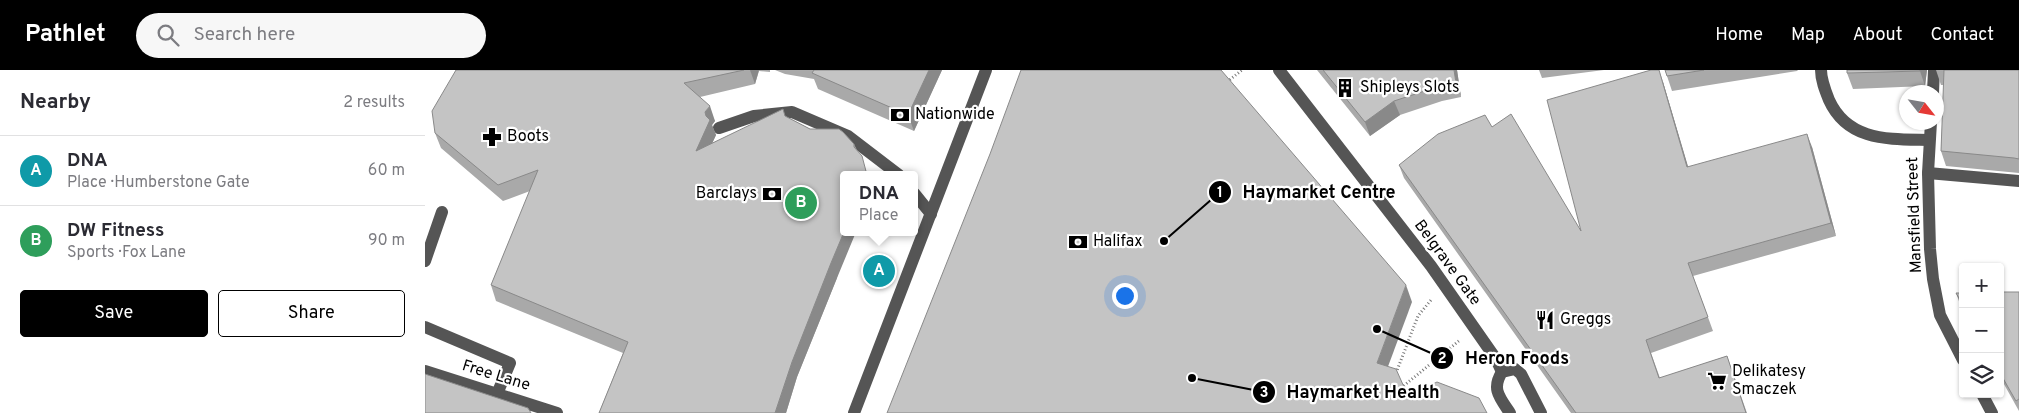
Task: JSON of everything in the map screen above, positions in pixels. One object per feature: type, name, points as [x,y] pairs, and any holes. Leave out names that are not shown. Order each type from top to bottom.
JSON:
[{"type":"street","points":[[854,413],[986,70]]},
{"type":"street","name":"Belgrave Gate","points":[[1279,70],[1431,266],[1496,359],[1502,372]]},
{"type":"street","points":[[1821,70],[1830,102],[1843,122],[1859,132],[1875,137],[1929,140]]},
{"type":"street","points":[[1933,85],[1934,70]]},
{"type":"street","points":[[719,128],[754,116],[792,112],[848,136],[894,171]]},
{"type":"street","name":"Mansfield Street","points":[[1930,130],[1928,173],[1930,249],[1933,279],[1940,315],[1959,353]]},
{"type":"street","points":[[1928,173],[2019,181]]},
{"type":"street","points":[[918,198],[931,214]]},
{"type":"street","points":[[425,261],[441,212]]},
{"type":"street","points":[[425,327],[510,363],[497,394]]},
{"type":"street","points":[[1510,413],[1499,396],[1496,386],[1497,379],[1502,372],[1515,369],[1521,374],[1541,413]]},
{"type":"street","name":"Free Lane","points":[[425,371],[557,413]]},
{"type":"street","points":[[1984,398],[1992,413]]},
{"type":"path","points":[[1222,85],[1243,70]]},
{"type":"path","points":[[1395,374],[1417,316]]},
{"type":"path","points":[[1395,393],[1474,328]]},
{"type":"building","points":[[456,70],[744,70],[684,83],[710,106],[705,112],[710,120],[696,151],[783,109],[785,116],[810,129],[839,129],[843,132],[862,156],[866,171],[840,171],[840,236],[842,236],[792,362],[775,413],[599,413],[628,342],[491,285],[538,170],[498,185],[435,133],[432,111]]},
{"type":"building","points":[[814,70],[929,70],[908,115],[812,73]]},
{"type":"building","points":[[1021,70],[1221,70],[1406,285],[1377,363],[1396,369],[1408,396],[1437,382],[1479,398],[1487,413],[887,413],[990,154]]},
{"type":"building","points":[[1323,70],[1454,70],[1456,83],[1394,101],[1365,122]]},
{"type":"building","points":[[1651,70],[1659,70],[1687,167],[1807,134],[1831,223],[1688,263],[1708,317],[1646,340],[1659,378],[1727,356],[1746,413],[1576,413],[1399,165],[1438,134],[1485,115],[1492,127],[1511,114],[1581,231],[1547,100]]},
{"type":"building","points":[[1665,70],[1704,70],[1667,76]]},
{"type":"building","points":[[1847,70],[1920,70],[1920,71],[1847,73]]},
{"type":"building","points":[[1944,70],[2019,70],[2019,159],[1941,151],[1942,130],[1944,130]]},
{"type":"building","points":[[2004,292],[2019,292],[2019,399],[2016,401],[2004,380]]},
{"type":"building","points":[[425,374],[528,408],[531,413],[425,413]]},
{"type":"place","name":"Shipleys Slots","points":[[1345,88]]},
{"type":"place","name":"Nationwide","points":[[900,115]]},
{"type":"place","name":"Boots","points":[[492,137]]},
{"type":"place","name":"Barclays","points":[[772,194]]},
{"type":"place","name":"DW Fitness","points":[[801,203]]},
{"type":"place","name":"Haymarket Centre","points":[[1164,241]]},
{"type":"place","name":"Halifax","points":[[1078,242]]},
{"type":"place","name":"DNA","points":[[879,271]]},
{"type":"place","name":"Greggs","points":[[1545,320]]},
{"type":"place","name":"Heron Foods","points":[[1377,329]]},
{"type":"place","name":"Haymarket Health","points":[[1192,378]]},
{"type":"place","name":"Delikatesy Smaczek","points":[[1717,381]]}]
